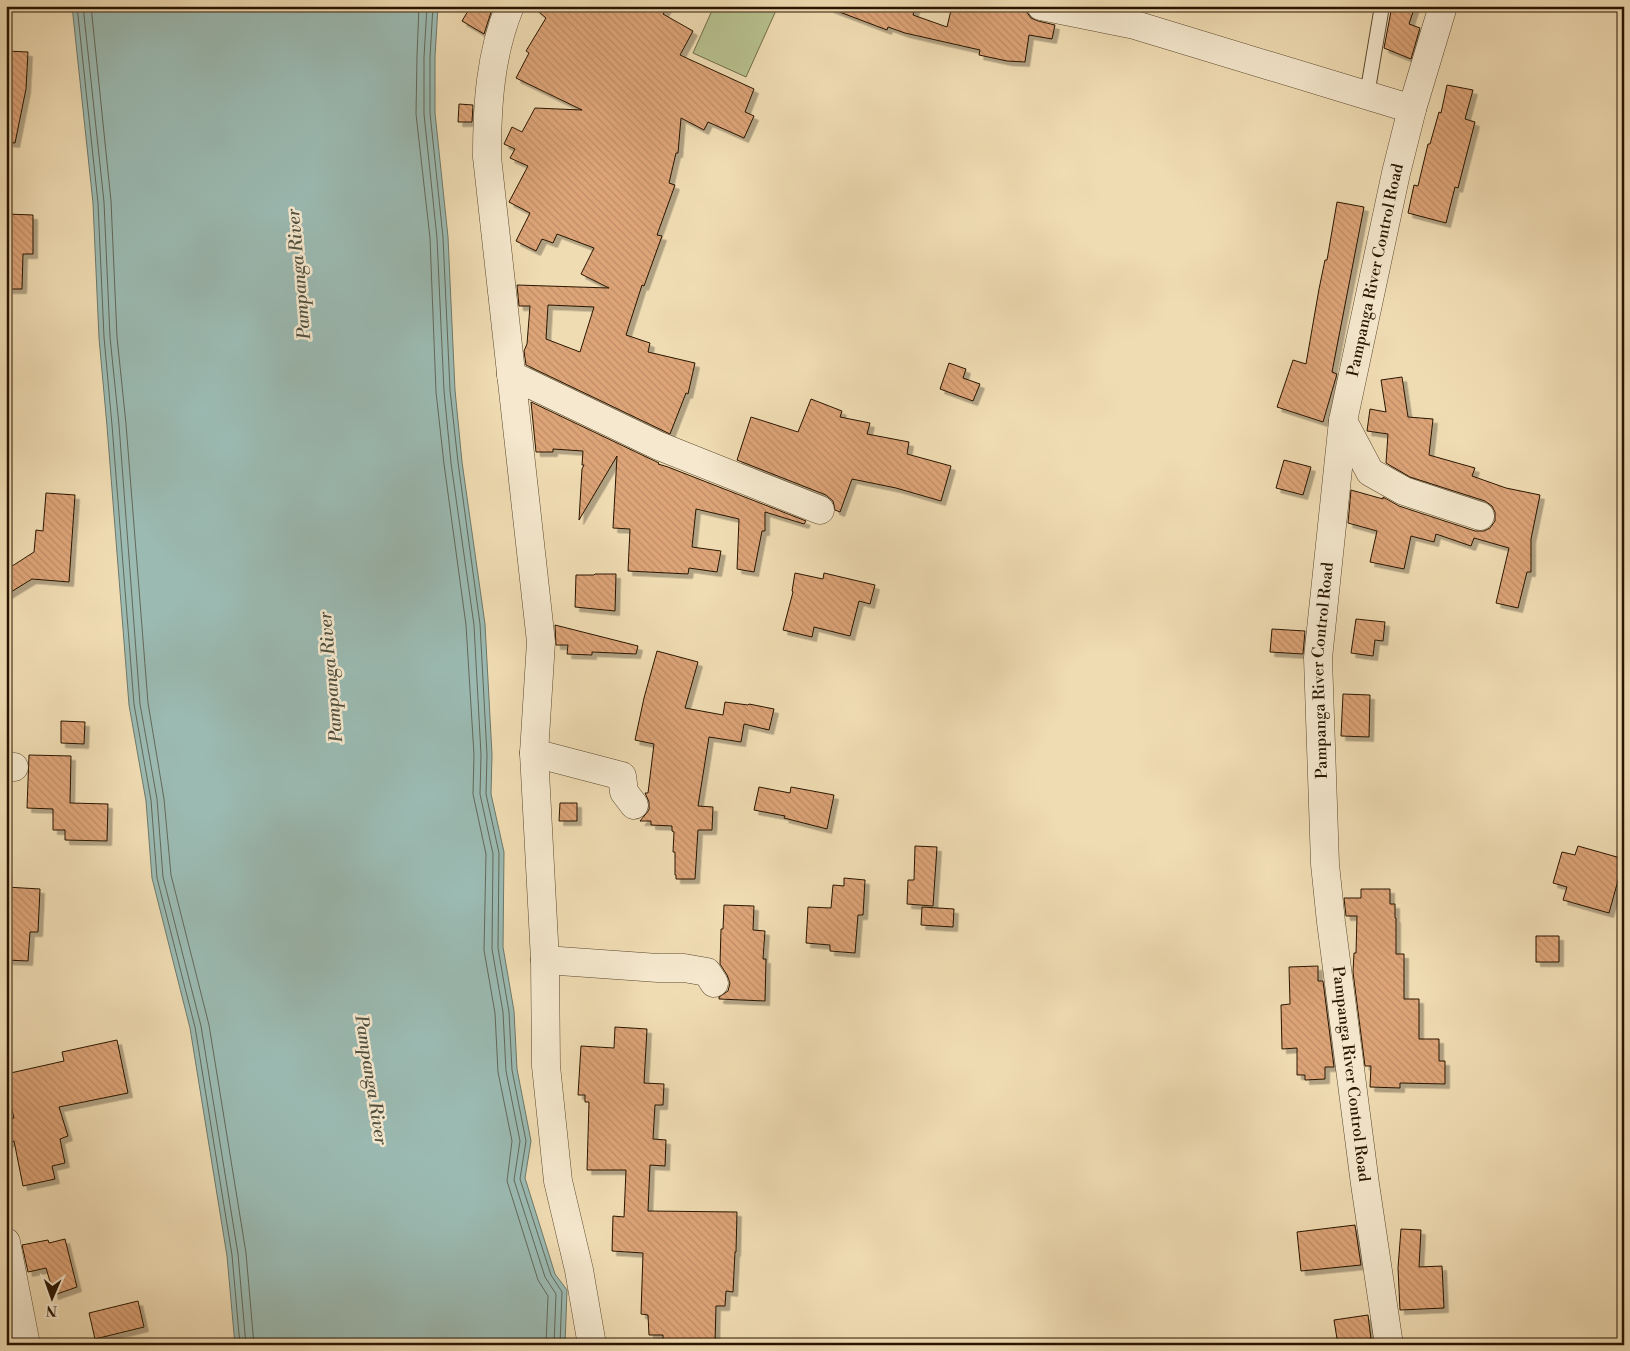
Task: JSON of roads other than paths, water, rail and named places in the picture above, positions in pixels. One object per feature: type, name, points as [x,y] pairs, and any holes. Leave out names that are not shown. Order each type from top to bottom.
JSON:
[{"type":"street","points":[[510,6],[503,22],[491,78],[487,125],[488,157],[541,642],[534,753],[545,960],[546,1066],[558,1181],[579,1270],[592,1345]]},
{"type":"street","points":[[1041,6],[1135,25],[1412,109]]},
{"type":"street","name":"Pampanga River Control Road","points":[[1389,1345],[1363,1165],[1325,864],[1318,658],[1343,421],[1396,173],[1412,109],[1443,6]]},
{"type":"street","points":[[511,375],[659,446],[820,510]]},
{"type":"street","points":[[1343,421],[1370,472],[1404,491],[1480,516]]},
{"type":"street","points":[[534,753],[622,776],[624,792],[634,805]]},
{"type":"street","points":[[545,960],[684,968],[707,972],[714,983]]},
{"type":"street","points":[[6,1242],[26,1345]]},
{"type":"lane","points":[[1367,95],[1382,6]]},
{"type":"water","name":"Pampanga River","points":[[72,6],[438,6],[435,57],[435,113],[448,237],[455,390],[462,462],[485,624],[492,755],[491,794],[504,852],[503,947],[514,1011],[517,1069],[531,1141],[525,1178],[555,1274],[567,1290],[565,1345],[235,1345],[227,1256],[190,1028],[152,878],[146,801],[129,705],[99,338],[93,203]]}]
